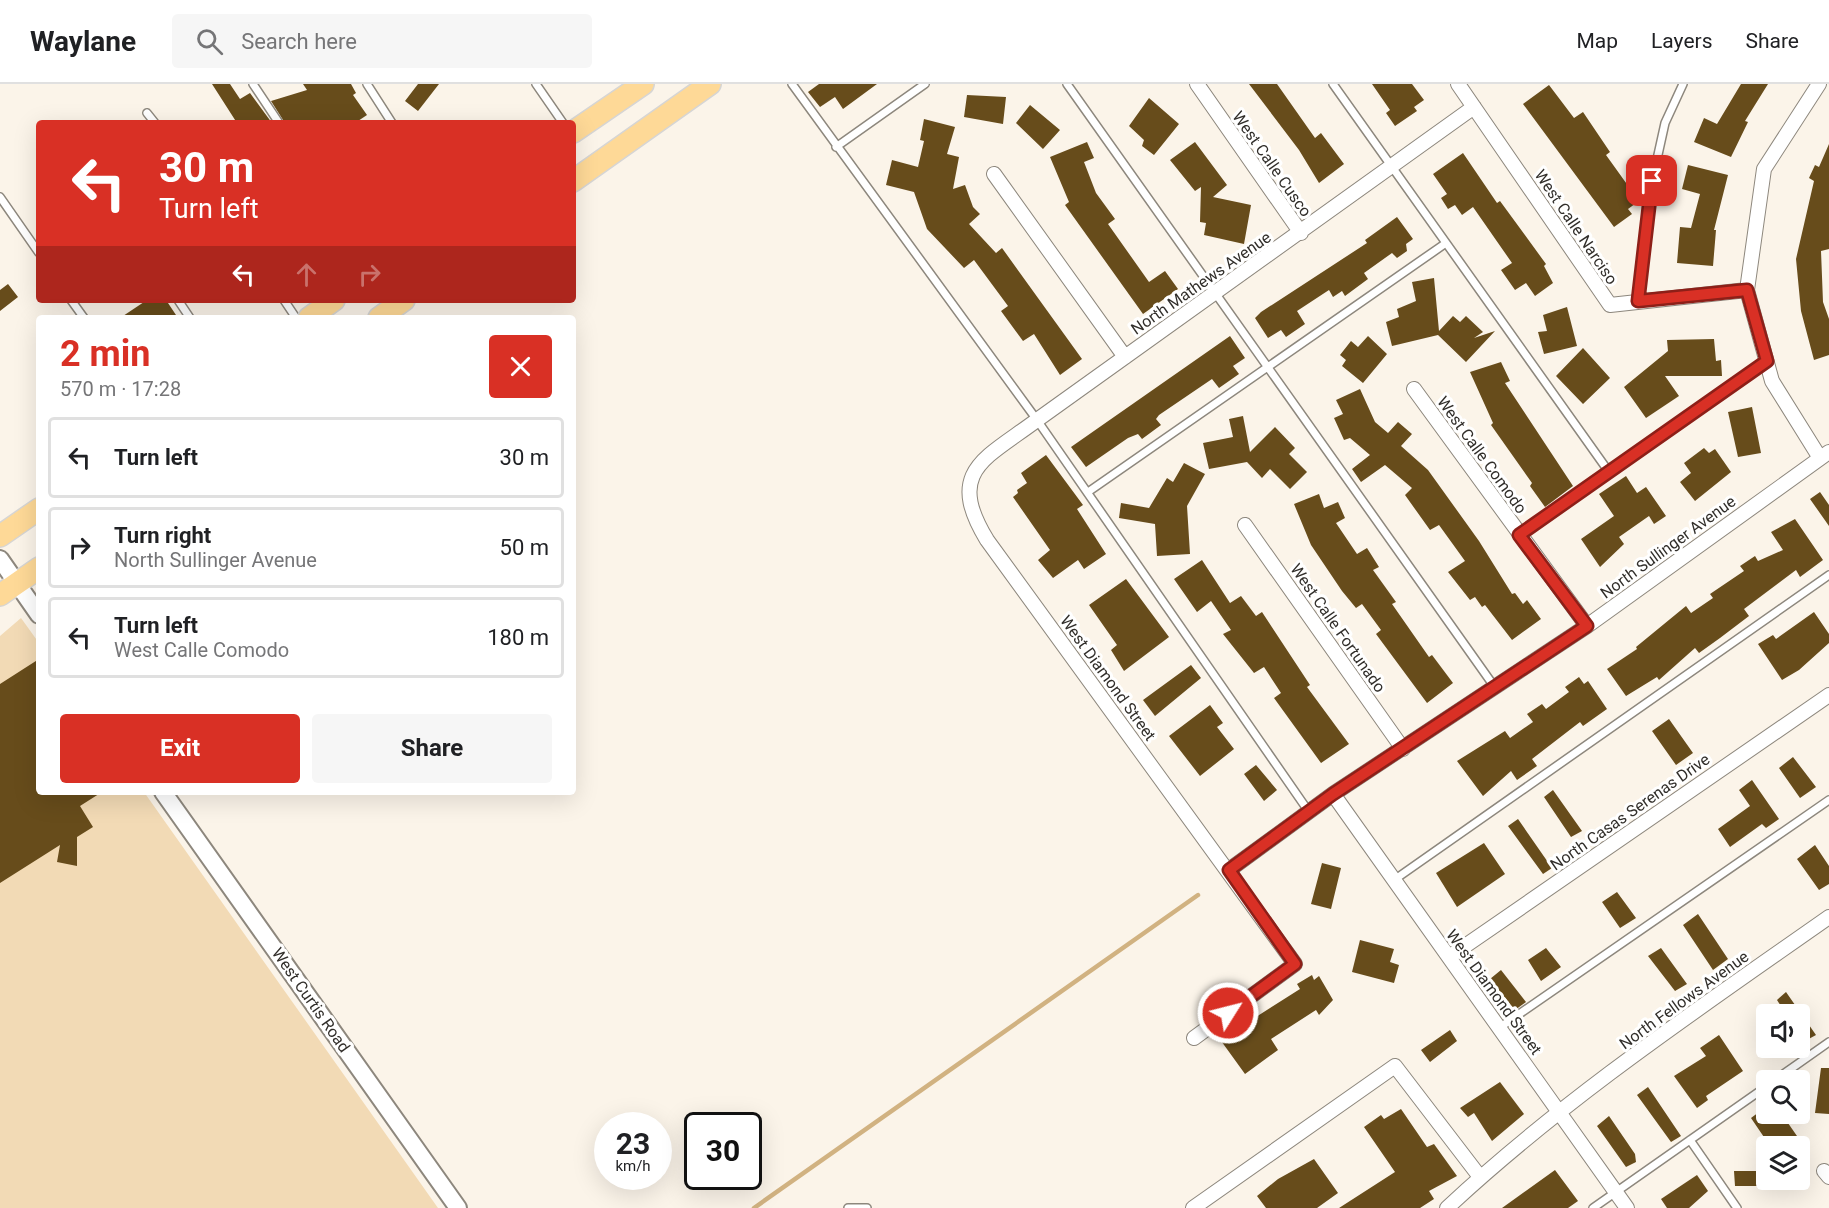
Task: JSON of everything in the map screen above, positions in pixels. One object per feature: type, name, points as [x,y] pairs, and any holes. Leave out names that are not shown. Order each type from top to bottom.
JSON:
[{"type":"main road","points":[[576,179],[710,84]]},
{"type":"main road","points":[[576,130],[637,86]]},
{"type":"main road","points":[[313,315],[330,303]]},
{"type":"main road","points":[[383,315],[400,303]]},
{"type":"main road","points":[[0,536],[36,511]]},
{"type":"main road","points":[[8,589],[36,570]]},
{"type":"street","name":"West Calle Cusco","points":[[1197,84],[1301,233]]},
{"type":"street","name":"West Calle Narciso","points":[[1458,84],[1610,305],[1747,290]]},
{"type":"street","points":[[1819,84],[1764,169],[1747,290],[1772,381],[1825,455]]},
{"type":"street","name":"North Mathews Avenue","points":[[968,500],[971,478],[982,462],[1037,420],[1474,107]]},
{"type":"street","points":[[994,174],[1125,357]]},
{"type":"street","name":"West Calle Comodo","points":[[1414,389],[1587,626]]},
{"type":"street","name":"North Sullinger Avenue","points":[[1229,870],[1333,794],[1496,689],[1587,626],[1825,455]]},
{"type":"street","name":"West Diamond Street","points":[[968,500],[975,519],[987,540],[1229,870],[1295,964],[1194,1038]]},
{"type":"street","name":"West Calle Fortunado","points":[[1245,525],[1403,749]]},
{"type":"street","points":[[0,559],[8,589],[36,612]]},
{"type":"street","name":"North Casas Serenas Drive","points":[[1449,957],[1829,694]]},
{"type":"street","name":"West Diamond Street","points":[[1333,794],[1627,1208]]},
{"type":"street","name":"West Curtis Road","points":[[165,795],[458,1208]]},
{"type":"street","name":"North Fellows Avenue","points":[[1447,1208],[1480,1177],[1560,1112],[1688,1016],[1829,917]]},
{"type":"street","points":[[1193,1208],[1395,1066],[1480,1177]]},
{"type":"lane","points":[[253,84],[277,120]]},
{"type":"lane","points":[[367,84],[390,120]]},
{"type":"lane","points":[[537,84],[561,120]]},
{"type":"lane","points":[[792,84],[1037,420],[1309,812]]},
{"type":"lane","points":[[836,147],[925,84]]},
{"type":"lane","points":[[1067,84],[1496,689]]},
{"type":"lane","points":[[1333,84],[1609,472]]},
{"type":"lane","points":[[1638,301],[1648,200],[1665,123],[1683,84]]},
{"type":"lane","points":[[147,113],[153,120]]},
{"type":"lane","points":[[0,197],[36,249]]},
{"type":"lane","points":[[1088,492],[1446,243]]},
{"type":"lane","points":[[1519,535],[1767,361]]},
{"type":"lane","points":[[1394,880],[1829,575]]},
{"type":"lane","points":[[1499,1028],[1829,800]]},
{"type":"lane","points":[[1789,1070],[1829,1042]]},
{"type":"lane","points":[[1593,1208],[1756,1094]]},
{"type":"lane","points":[[1690,1140],[1737,1208]]},
{"type":"lane","points":[[848,1208],[867,1208]]},
{"type":"shaded area","points":[[21,618],[36,639],[36,795],[146,795],[438,1208],[0,1208],[0,636]]},
{"type":"building","points":[[212,84],[230,84],[240,99],[250,93],[270,120],[235,120]]},
{"type":"building","points":[[303,84],[351,84],[356,93],[353,95],[367,115],[360,120],[283,120],[271,101],[307,90]]},
{"type":"building","points":[[418,84],[439,84],[418,111],[405,101]]},
{"type":"building","points":[[819,84],[877,84],[843,109],[835,97],[820,107],[808,92]]},
{"type":"building","points":[[1249,84],[1277,84],[1315,138],[1321,133],[1344,164],[1319,183],[1299,150]]},
{"type":"building","points":[[1372,84],[1412,84],[1424,100],[1414,107],[1417,111],[1395,126],[1386,113],[1390,110]]},
{"type":"building","points":[[1741,84],[1768,84],[1745,121],[1748,122],[1731,157],[1694,142],[1704,118],[1717,124]]},
{"type":"building","points":[[1549,85],[1574,118],[1583,112],[1610,152],[1606,155],[1639,201],[1628,209],[1632,214],[1614,227],[1523,104]]},
{"type":"building","points":[[967,95],[1006,97],[1003,124],[964,117]]},
{"type":"building","points":[[1149,98],[1179,124],[1154,155],[1142,146],[1144,140],[1129,126]]},
{"type":"building","points":[[1030,105],[1060,130],[1043,149],[1016,123]]},
{"type":"building","points":[[924,119],[955,127],[947,154],[959,157],[953,189],[965,185],[973,207],[980,214],[969,224],[996,253],[1002,248],[1082,359],[1060,375],[1034,334],[1023,341],[1001,311],[1008,306],[974,260],[964,268],[927,229],[914,192],[886,185],[892,160],[918,167],[924,141],[920,140]]},
{"type":"building","points":[[1087,142],[1094,158],[1084,162],[1096,193],[1115,219],[1108,224],[1149,282],[1165,271],[1178,289],[1143,314],[1065,205],[1069,202],[1050,157]]},
{"type":"building","points":[[1195,142],[1227,185],[1213,197],[1251,205],[1244,244],[1204,235],[1206,223],[1200,222],[1201,187],[1195,191],[1170,160]]},
{"type":"building","points":[[1829,144],[1829,249],[1821,251],[1823,302],[1829,319],[1829,355],[1814,360],[1801,311],[1796,259],[1814,181],[1809,178],[1815,165],[1819,167]]},
{"type":"building","points":[[1463,153],[1497,203],[1500,201],[1546,264],[1544,266],[1553,283],[1535,296],[1526,283],[1515,290],[1501,270],[1512,263],[1473,207],[1462,215],[1455,205],[1448,209],[1441,198],[1447,194],[1433,174]]},
{"type":"building","points":[[1688,165],[1728,175],[1714,230],[1716,230],[1713,266],[1677,263],[1680,227],[1691,228],[1700,194],[1682,189]]},
{"type":"building","points":[[1397,217],[1413,239],[1406,244],[1407,251],[1397,258],[1392,253],[1364,273],[1368,279],[1345,296],[1342,291],[1333,297],[1329,290],[1297,311],[1305,324],[1286,337],[1281,330],[1268,338],[1255,318],[1261,312],[1367,243],[1365,240]]},
{"type":"building","points":[[1434,278],[1439,331],[1453,316],[1460,322],[1466,316],[1483,332],[1474,338],[1495,331],[1466,362],[1438,335],[1392,346],[1386,322],[1399,317],[1397,309],[1416,301],[1412,282]]},
{"type":"building","points":[[8,284],[18,297],[0,311],[0,290]]},
{"type":"building","points":[[142,303],[168,303],[176,315],[124,315]]},
{"type":"building","points":[[1567,307],[1577,346],[1544,354],[1538,332],[1547,331],[1543,315]]},
{"type":"building","points":[[1230,336],[1245,358],[1233,366],[1239,374],[1219,388],[1212,379],[1159,415],[1156,419],[1161,425],[1142,439],[1138,434],[1128,438],[1086,467],[1071,447]]},
{"type":"building","points":[[1368,336],[1387,354],[1363,383],[1342,366],[1346,360],[1340,355],[1351,341],[1358,347]]},
{"type":"building","points":[[1714,339],[1716,361],[1721,360],[1722,376],[1665,376],[1679,396],[1646,418],[1624,387],[1668,351],[1667,340]]},
{"type":"building","points":[[1583,348],[1610,378],[1583,404],[1556,376]]},
{"type":"building","points":[[1501,362],[1510,381],[1505,383],[1573,486],[1545,507],[1530,486],[1532,483],[1491,425],[1493,423],[1470,372]]},
{"type":"building","points":[[1360,389],[1375,422],[1388,433],[1398,422],[1412,434],[1401,446],[1428,470],[1479,541],[1512,594],[1515,593],[1523,604],[1527,600],[1541,619],[1512,640],[1485,605],[1482,607],[1475,597],[1470,600],[1448,572],[1465,561],[1439,525],[1430,530],[1405,495],[1412,488],[1385,465],[1361,482],[1352,469],[1370,455],[1350,438],[1344,440],[1334,418],[1343,414],[1336,400]]},
{"type":"building","points":[[1752,407],[1761,453],[1738,457],[1728,412]]},
{"type":"building","points":[[1243,416],[1250,452],[1275,427],[1295,448],[1289,454],[1307,472],[1290,489],[1270,469],[1262,478],[1247,462],[1209,469],[1203,443],[1233,437],[1229,419]]},
{"type":"building","points":[[1704,448],[1709,453],[1715,449],[1731,472],[1695,501],[1680,482],[1691,473],[1684,463]]},
{"type":"building","points":[[1046,455],[1083,505],[1077,509],[1106,554],[1084,569],[1078,560],[1053,578],[1038,560],[1050,550],[1013,497],[1018,493],[1017,490],[1027,483],[1021,473]]},
{"type":"building","points":[[1184,463],[1205,474],[1187,506],[1190,554],[1157,556],[1155,524],[1119,518],[1121,503],[1149,508],[1167,478],[1173,482]]},
{"type":"building","points":[[1626,476],[1637,493],[1646,487],[1666,516],[1654,524],[1649,516],[1619,537],[1624,544],[1600,567],[1581,539],[1614,516],[1599,494]]},
{"type":"building","points":[[1820,492],[1829,505],[1829,526],[1810,499]]},
{"type":"building","points":[[1319,494],[1324,508],[1338,502],[1345,518],[1336,523],[1357,554],[1367,548],[1379,567],[1373,570],[1396,602],[1392,604],[1429,657],[1432,655],[1453,683],[1427,703],[1376,634],[1381,630],[1362,604],[1356,608],[1311,545],[1294,504]]},
{"type":"building","points":[[1795,519],[1823,560],[1800,577],[1796,570],[1744,609],[1749,616],[1720,638],[1699,653],[1695,648],[1659,680],[1657,677],[1626,696],[1607,669],[1637,649],[1636,647],[1686,606],[1691,613],[1713,598],[1710,594],[1744,571],[1740,566],[1755,556],[1758,561],[1783,550],[1771,532]]},
{"type":"building","points":[[1202,560],[1230,603],[1241,596],[1256,616],[1262,612],[1310,685],[1307,687],[1349,744],[1321,763],[1274,698],[1281,693],[1264,667],[1254,673],[1223,634],[1231,630],[1211,601],[1197,612],[1174,579]]},
{"type":"building","points":[[1126,579],[1169,637],[1124,671],[1111,650],[1117,645],[1089,605]]},
{"type":"building","points":[[1814,612],[1829,634],[1829,643],[1799,670],[1782,680],[1758,644],[1773,635],[1776,639]]},
{"type":"building","points":[[36,661],[36,795],[97,795],[80,806],[93,827],[77,837],[77,866],[57,862],[60,845],[0,883],[0,684]]},
{"type":"building","points":[[1191,665],[1201,678],[1155,716],[1143,700]]},
{"type":"building","points":[[1579,677],[1584,684],[1588,681],[1607,709],[1583,726],[1580,722],[1532,759],[1537,766],[1517,780],[1511,771],[1483,796],[1457,761],[1505,731],[1510,738],[1533,722],[1527,714],[1542,704],[1546,709],[1569,692],[1565,687]]},
{"type":"building","points":[[1210,705],[1223,723],[1217,727],[1234,749],[1200,776],[1169,736]]},
{"type":"building","points":[[1669,719],[1693,753],[1676,765],[1652,731]]},
{"type":"building","points":[[1793,757],[1816,787],[1800,798],[1779,768]]},
{"type":"building","points":[[1256,765],[1277,790],[1264,801],[1244,774]]},
{"type":"building","points":[[1752,780],[1779,819],[1766,828],[1762,824],[1730,847],[1718,829],[1750,806],[1739,790]]},
{"type":"building","points":[[1553,790],[1582,831],[1571,837],[1544,797]]},
{"type":"building","points":[[1518,819],[1552,868],[1543,874],[1508,826]]},
{"type":"building","points":[[1484,843],[1505,874],[1457,907],[1436,873]]},
{"type":"building","points":[[1815,845],[1829,866],[1829,884],[1819,890],[1797,859]]},
{"type":"building","points":[[1322,863],[1341,868],[1331,909],[1311,904]]},
{"type":"building","points":[[1617,892],[1636,918],[1620,928],[1602,902]]},
{"type":"building","points":[[1698,914],[1728,959],[1713,970],[1683,925]]},
{"type":"building","points":[[1360,940],[1394,949],[1390,962],[1399,965],[1394,983],[1352,972]]},
{"type":"building","points":[[1546,948],[1561,967],[1541,981],[1528,960]]},
{"type":"building","points":[[1661,948],[1687,984],[1675,991],[1648,956]]},
{"type":"building","points":[[1501,970],[1526,1002],[1515,1010],[1490,979]]},
{"type":"building","points":[[1312,975],[1314,980],[1319,976],[1333,1000],[1319,1015],[1316,1010],[1271,1039],[1278,1050],[1245,1074],[1219,1038],[1253,1013],[1256,1017],[1300,989],[1297,984]]},
{"type":"building","points":[[1786,992],[1794,1004],[1780,1004],[1777,1000]]},
{"type":"building","points":[[1810,1026],[1816,1035],[1810,1038]]},
{"type":"building","points":[[1450,1030],[1457,1041],[1430,1062],[1421,1050]]},
{"type":"building","points":[[1719,1035],[1743,1071],[1706,1096],[1708,1100],[1697,1108],[1674,1076],[1706,1056],[1700,1048]]},
{"type":"building","points":[[1821,1068],[1829,1068],[1829,1114],[1815,1113]]},
{"type":"building","points":[[1500,1082],[1524,1114],[1492,1141],[1474,1113],[1468,1117],[1460,1108]]},
{"type":"building","points":[[1648,1087],[1681,1136],[1671,1142],[1637,1095]]},
{"type":"building","points":[[1401,1109],[1427,1147],[1434,1144],[1457,1176],[1429,1191],[1434,1199],[1420,1208],[1339,1208],[1395,1172],[1364,1127],[1381,1115],[1384,1119]]},
{"type":"building","points":[[1756,1114],[1756,1124],[1789,1124],[1797,1136],[1763,1136],[1751,1118]]},
{"type":"building","points":[[1609,1116],[1635,1154],[1636,1162],[1626,1167],[1597,1126]]},
{"type":"building","points":[[1314,1159],[1338,1193],[1317,1208],[1266,1208],[1257,1196],[1278,1179]]},
{"type":"building","points":[[1555,1170],[1578,1201],[1568,1208],[1502,1208]]},
{"type":"building","points":[[1734,1171],[1756,1171],[1756,1186],[1735,1186]]},
{"type":"building","points":[[1697,1175],[1708,1191],[1689,1208],[1667,1208],[1661,1199]]},
{"type":"waterway","points":[[754,1208],[1198,895]]},
{"type":"route","points":[[1228,1013],[1295,964],[1229,870],[1333,794],[1496,689],[1587,626],[1519,535],[1767,361],[1747,290],[1638,301],[1652,181]]}]
